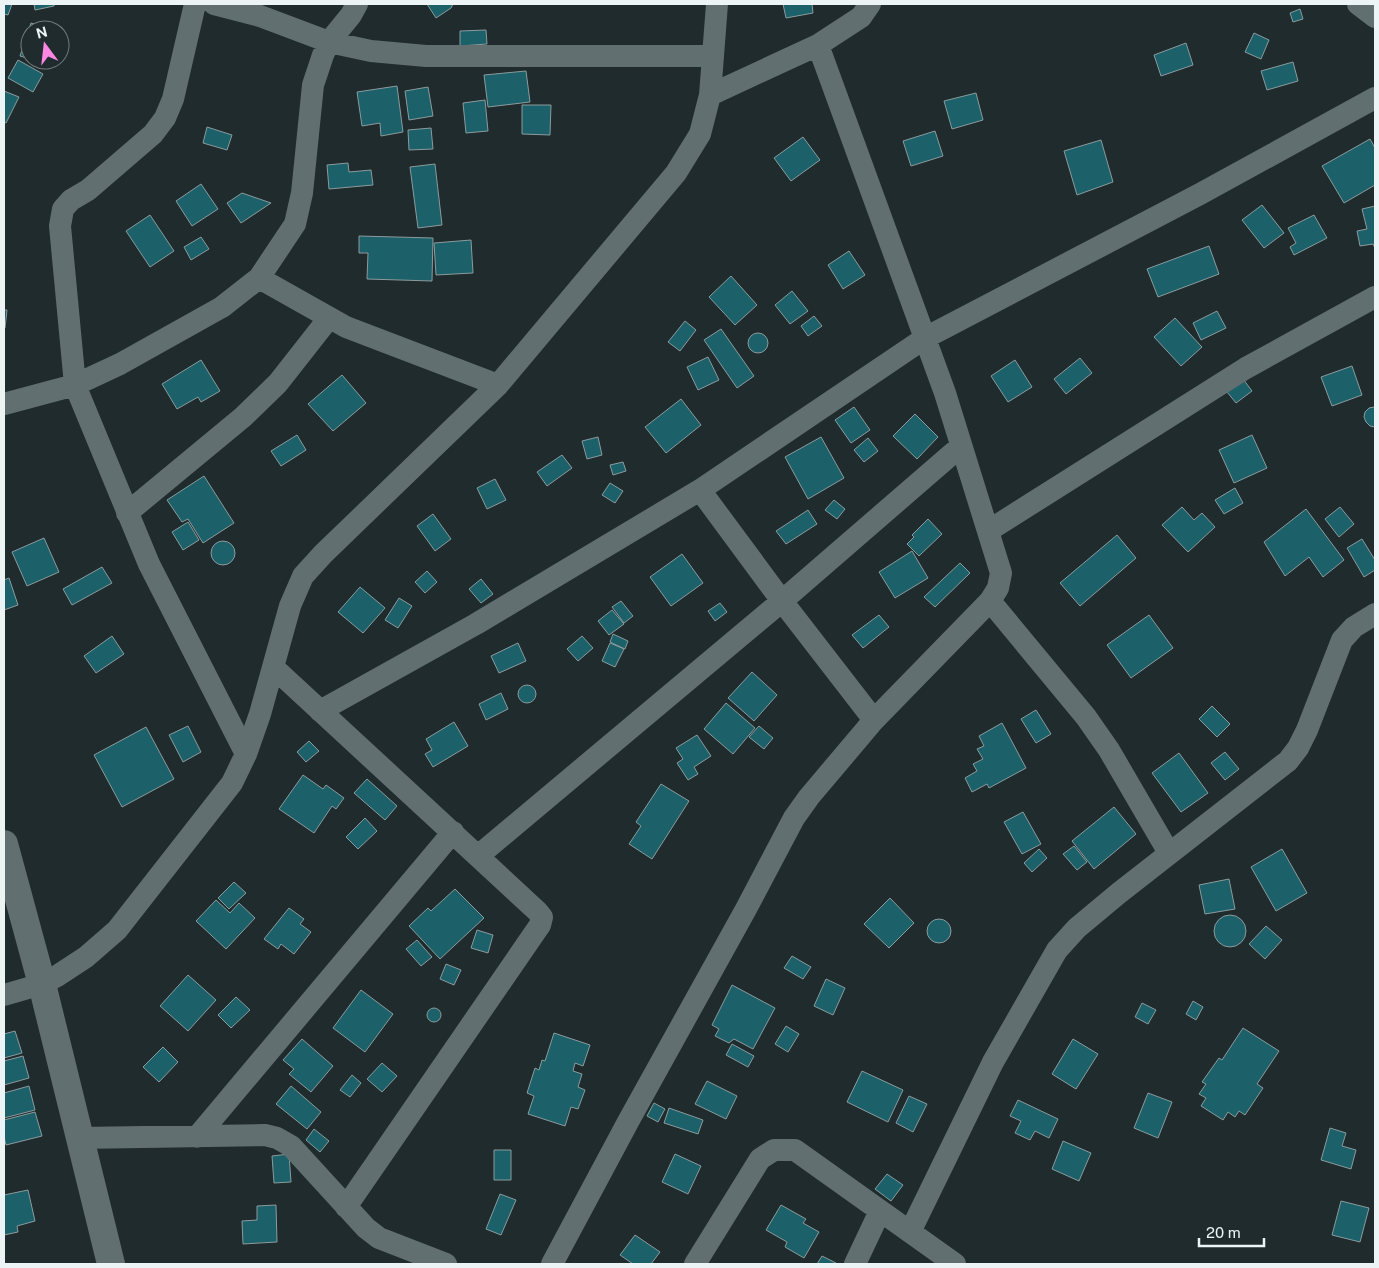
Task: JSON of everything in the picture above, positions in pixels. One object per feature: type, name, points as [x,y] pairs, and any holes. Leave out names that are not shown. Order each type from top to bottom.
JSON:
[{"type":"street","points":[[194,4],[173,99],[165,118],[153,134],[88,190],[71,200],[63,209],[60,226],[75,385],[149,564],[246,754]]},
{"type":"street","points":[[214,4],[260,16],[329,42],[371,51],[426,56],[713,56]]},
{"type":"street","points":[[4,404],[75,385],[120,364],[222,307],[259,278],[295,224],[302,193],[314,85],[329,42],[351,15],[357,4]]},
{"type":"street","points":[[4,995],[42,984],[86,957],[117,930],[232,783],[246,754],[260,714],[290,606],[303,576],[323,554],[498,385],[676,173],[700,134],[710,95],[718,4]]},
{"type":"street","points":[[710,95],[818,45],[861,17],[870,4]]},
{"type":"street","points":[[552,1264],[633,1111],[746,909],[794,818],[809,797],[874,720],[990,602],[998,588],[1001,573],[945,393],[818,45]]},
{"type":"street","points":[[320,711],[476,624],[700,490],[925,338],[1200,194],[1375,98]]},
{"type":"street","points":[[259,278],[346,327],[498,385]]},
{"type":"street","points":[[988,531],[1246,368],[1375,297]]},
{"type":"street","points":[[127,512],[243,417],[278,383],[329,318]]},
{"type":"street","points":[[478,856],[782,601],[961,446]]},
{"type":"street","points":[[700,490],[782,601],[874,720]]},
{"type":"street","points":[[990,602],[1091,723],[1110,750],[1169,853]]},
{"type":"street","points":[[910,1232],[992,1062],[1057,950],[1077,928],[1169,853],[1288,761],[1308,730],[1342,640],[1354,627],[1375,614]]},
{"type":"street","points":[[273,667],[454,832],[538,911],[542,917],[540,925],[346,1207]]},
{"type":"street","points":[[197,1137],[454,832]]},
{"type":"street","points":[[4,844],[42,984],[111,1264]]},
{"type":"street","points":[[79,1138],[265,1135],[277,1138],[291,1146],[366,1228],[379,1238],[446,1264]]},
{"type":"street","points":[[695,1264],[760,1158],[774,1150],[795,1150],[955,1264]]},
{"type":"street","points":[[855,1264],[880,1211]]},
{"type":"building","points":[[4,4],[12,4],[8,15],[4,14]]},
{"type":"building","points":[[34,4],[54,4],[54,6],[35,10]]},
{"type":"building","points":[[427,4],[453,4],[451,8],[436,18]]},
{"type":"building","points":[[783,4],[812,4],[813,13],[786,18]]},
{"type":"building","points":[[1300,9],[1303,19],[1293,22],[1290,13]]},
{"type":"building","points":[[486,30],[487,44],[460,46],[460,31]]},
{"type":"building","points":[[1254,33],[1269,40],[1261,59],[1245,52]]},
{"type":"building","points":[[1186,43],[1193,65],[1161,76],[1154,55]]},
{"type":"building","points":[[18,60],[20,61],[20,70],[36,70],[43,74],[33,92],[8,78]]},
{"type":"building","points":[[1293,62],[1298,81],[1267,90],[1261,71]]},
{"type":"building","points":[[526,71],[530,102],[488,107],[484,75]]},
{"type":"building","points":[[397,86],[403,132],[381,136],[380,123],[362,126],[357,92]]},
{"type":"building","points":[[428,87],[433,116],[409,120],[405,91]]},
{"type":"building","points":[[4,91],[19,97],[6,123],[4,122]]},
{"type":"building","points":[[976,93],[983,120],[952,129],[944,101]]},
{"type":"building","points":[[485,100],[488,131],[466,133],[463,103]]},
{"type":"building","points":[[522,105],[551,105],[550,135],[522,134]]},
{"type":"building","points":[[207,127],[232,135],[227,150],[203,143]]},
{"type":"building","points":[[431,128],[433,149],[409,150],[408,130]]},
{"type":"building","points":[[935,131],[943,156],[911,166],[903,141]]},
{"type":"building","points":[[803,137],[820,160],[791,181],[774,158]]},
{"type":"building","points":[[1370,139],[1375,148],[1375,185],[1344,203],[1322,166]]},
{"type":"building","points":[[1101,140],[1113,182],[1077,195],[1064,151]]},
{"type":"building","points":[[348,163],[349,172],[371,170],[373,185],[329,189],[327,165]]},
{"type":"building","points":[[435,164],[442,225],[418,228],[410,167]]},
{"type":"building","points":[[201,184],[218,209],[192,226],[176,201]]},
{"type":"building","points":[[242,193],[271,203],[241,223],[227,203]]},
{"type":"building","points":[[1262,205],[1284,233],[1264,248],[1242,220]]},
{"type":"building","points":[[1375,206],[1375,248],[1373,244],[1360,246],[1357,231],[1367,229],[1362,209]]},
{"type":"building","points":[[150,215],[174,251],[150,267],[126,231]]},
{"type":"building","points":[[1314,215],[1327,238],[1294,255],[1290,247],[1296,243],[1288,228]]},
{"type":"building","points":[[359,236],[433,238],[432,281],[367,279],[368,253],[359,253]]},
{"type":"building","points":[[201,237],[209,249],[191,260],[184,247]]},
{"type":"building","points":[[471,240],[473,273],[436,275],[434,243]]},
{"type":"building","points":[[1209,246],[1219,274],[1158,297],[1147,269]]},
{"type":"building","points":[[849,251],[865,275],[843,289],[828,265]]},
{"type":"building","points":[[731,276],[757,305],[735,325],[709,297]]},
{"type":"building","points":[[792,291],[808,311],[790,324],[775,305]]},
{"type":"building","points":[[4,310],[7,310],[5,328],[4,327]]},
{"type":"building","points":[[1217,311],[1226,328],[1201,340],[1193,323]]},
{"type":"building","points":[[814,316],[822,326],[808,336],[801,326]]},
{"type":"building","points":[[1175,318],[1202,347],[1181,366],[1154,337]]},
{"type":"building","points":[[685,321],[696,330],[680,351],[668,342]]},
{"type":"building","points":[[721,329],[754,376],[737,388],[704,340]]},
{"type":"building","points":[[758,333],[765,336],[768,343],[765,350],[758,353],[751,350],[748,343],[751,336]]},
{"type":"building","points":[[708,357],[719,380],[698,390],[687,367]]},
{"type":"building","points":[[1080,358],[1092,373],[1066,394],[1054,379]]},
{"type":"building","points":[[201,360],[220,391],[201,402],[198,397],[177,409],[162,384]]},
{"type":"building","points":[[1015,360],[1032,387],[1008,402],[991,376]]},
{"type":"building","points":[[1352,366],[1362,395],[1332,406],[1321,377]]},
{"type":"building","points":[[342,375],[366,403],[333,431],[308,404]]},
{"type":"building","points":[[1243,379],[1252,391],[1236,403],[1227,392]]},
{"type":"building","points":[[681,399],[701,425],[666,453],[645,427]]},
{"type":"building","points":[[854,407],[870,430],[851,443],[835,420]]},
{"type":"building","points":[[1375,407],[1375,427],[1370,426],[1364,417],[1365,412],[1369,408]]},
{"type":"building","points":[[915,414],[938,437],[917,459],[893,436]]},
{"type":"building","points":[[297,435],[306,450],[281,466],[271,451]]},
{"type":"building","points":[[1252,435],[1267,468],[1234,483],[1219,450]]},
{"type":"building","points":[[598,437],[602,455],[587,459],[582,441]]},
{"type":"building","points":[[821,437],[844,478],[808,499],[785,457]]},
{"type":"building","points":[[868,438],[878,451],[864,462],[854,450]]},
{"type":"building","points":[[562,455],[572,468],[547,486],[537,472]]},
{"type":"building","points":[[623,462],[626,471],[613,475],[610,465]]},
{"type":"building","points":[[204,476],[234,523],[203,543],[188,519],[182,522],[167,500]]},
{"type":"building","points":[[495,479],[506,500],[487,509],[477,488]]},
{"type":"building","points":[[610,483],[623,491],[615,503],[602,495]]},
{"type":"building","points":[[1235,488],[1243,503],[1224,514],[1215,500]]},
{"type":"building","points":[[834,500],[845,509],[837,519],[825,510]]},
{"type":"building","points":[[1182,507],[1194,520],[1202,513],[1215,527],[1188,552],[1162,525]]},
{"type":"building","points":[[1340,507],[1354,524],[1339,537],[1325,519]]},
{"type":"building","points":[[1306,509],[1344,560],[1323,577],[1309,557],[1285,576],[1264,542]]},
{"type":"building","points":[[808,510],[817,524],[786,544],[776,531]]},
{"type":"building","points":[[433,514],[451,539],[435,551],[417,526]]},
{"type":"building","points":[[928,519],[942,534],[919,556],[907,544],[914,537],[912,535]]},
{"type":"building","points":[[188,522],[199,540],[183,550],[172,532]]},
{"type":"building","points":[[1117,535],[1136,558],[1080,606],[1060,583]]},
{"type":"building","points":[[44,538],[59,572],[27,586],[12,552]]},
{"type":"building","points":[[1362,539],[1375,560],[1375,570],[1364,577],[1347,548]]},
{"type":"building","points":[[223,541],[228,542],[234,548],[234,558],[228,564],[223,565],[218,564],[212,558],[211,553],[212,548],[218,542]]},
{"type":"building","points":[[912,551],[928,578],[895,598],[879,572]]},
{"type":"building","points":[[682,554],[703,583],[671,606],[650,577]]},
{"type":"building","points":[[960,563],[970,573],[935,607],[924,597]]},
{"type":"building","points":[[102,567],[112,583],[72,605],[63,589]]},
{"type":"building","points":[[427,571],[437,582],[425,593],[415,582]]},
{"type":"building","points":[[9,578],[18,605],[4,610],[4,580]]},
{"type":"building","points":[[481,579],[493,594],[481,603],[469,589]]},
{"type":"building","points":[[360,587],[385,608],[363,633],[338,612]]},
{"type":"building","points":[[399,598],[412,606],[398,628],[385,620]]},
{"type":"building","points":[[621,601],[633,616],[624,623],[612,607]]},
{"type":"building","points":[[720,603],[727,612],[715,621],[708,611]]},
{"type":"building","points":[[612,610],[624,624],[609,635],[598,621]]},
{"type":"building","points":[[879,615],[889,627],[863,648],[852,635]]},
{"type":"building","points":[[1149,615],[1173,648],[1131,678],[1107,645]]},
{"type":"building","points":[[613,634],[628,641],[625,649],[610,642]]},
{"type":"building","points":[[112,636],[124,654],[96,673],[84,656]]},
{"type":"building","points":[[582,636],[593,648],[578,661],[567,649]]},
{"type":"building","points":[[518,643],[526,661],[499,673],[491,656]]},
{"type":"building","points":[[610,643],[624,649],[615,667],[602,661]]},
{"type":"building","points":[[752,672],[777,695],[754,721],[728,698]]},
{"type":"building","points":[[527,685],[535,690],[536,694],[531,702],[527,703],[519,698],[518,694],[523,686]]},
{"type":"building","points":[[501,693],[508,709],[486,720],[479,704]]},
{"type":"building","points":[[726,703],[755,728],[733,754],[704,729]]},
{"type":"building","points":[[1212,706],[1230,724],[1217,737],[1199,719]]},
{"type":"building","points":[[1036,710],[1051,734],[1036,743],[1021,719]]},
{"type":"building","points":[[454,722],[468,746],[433,767],[425,754],[432,750],[426,739]]},
{"type":"building","points":[[1002,723],[1026,768],[989,788],[987,784],[972,792],[965,778],[977,771],[973,764],[983,759],[977,749],[984,746],[979,736]]},
{"type":"building","points":[[188,726],[201,752],[183,762],[169,735]]},
{"type":"building","points":[[759,726],[773,738],[764,749],[749,737]]},
{"type":"building","points":[[146,727],[174,779],[122,807],[94,755]]},
{"type":"building","points":[[697,735],[711,756],[694,767],[698,774],[688,780],[677,763],[683,759],[676,748]]},
{"type":"building","points":[[309,741],[319,751],[306,762],[297,752]]},
{"type":"building","points":[[1225,752],[1239,769],[1225,780],[1211,763]]},
{"type":"building","points":[[1179,753],[1208,793],[1181,812],[1152,773]]},
{"type":"building","points":[[303,775],[323,789],[326,785],[344,798],[336,809],[332,806],[314,833],[279,809]]},
{"type":"building","points":[[367,779],[397,806],[385,820],[354,793]]},
{"type":"building","points":[[661,784],[689,801],[652,859],[629,844],[641,826],[636,822]]},
{"type":"building","points":[[1114,807],[1136,834],[1094,869],[1072,841]]},
{"type":"building","points":[[1023,812],[1041,844],[1022,854],[1004,822]]},
{"type":"building","points":[[365,818],[377,831],[358,849],[346,837]]},
{"type":"building","points":[[1074,846],[1087,862],[1077,870],[1063,854]]},
{"type":"building","points":[[1039,849],[1047,858],[1032,872],[1024,863]]},
{"type":"building","points":[[1282,849],[1307,893],[1276,911],[1251,867]]},
{"type":"building","points":[[1229,879],[1235,909],[1205,914],[1199,885]]},
{"type":"building","points":[[234,882],[246,893],[229,909],[218,898]]},
{"type":"building","points":[[455,889],[484,918],[440,959],[409,926],[428,908],[431,911]]},
{"type":"building","points":[[890,898],[914,923],[889,948],[864,924]]},
{"type":"building","points":[[216,900],[230,913],[239,903],[255,918],[226,949],[196,921]]},
{"type":"building","points":[[289,908],[304,919],[300,924],[311,932],[294,954],[281,944],[278,949],[264,939]]},
{"type":"building","points":[[1230,915],[1241,920],[1246,931],[1241,942],[1230,947],[1219,942],[1214,931],[1219,920]]},
{"type":"building","points":[[939,919],[944,920],[950,926],[950,936],[944,942],[939,943],[934,942],[928,936],[927,931],[928,926],[934,920]]},
{"type":"building","points":[[1266,926],[1282,940],[1265,959],[1249,944]]},
{"type":"building","points":[[477,930],[493,935],[488,953],[471,948]]},
{"type":"building","points":[[417,940],[432,957],[421,966],[406,949]]},
{"type":"building","points":[[792,956],[811,967],[803,979],[784,968]]},
{"type":"building","points":[[446,964],[461,970],[454,985],[440,979]]},
{"type":"building","points":[[188,975],[216,1000],[188,1031],[160,1006]]},
{"type":"building","points":[[826,979],[845,988],[833,1015],[814,1006]]},
{"type":"building","points":[[732,985],[775,1008],[753,1049],[734,1039],[729,1043],[715,1036],[719,1029],[712,1025]]},
{"type":"building","points":[[361,990],[393,1014],[365,1052],[333,1028]]},
{"type":"building","points":[[236,997],[250,1010],[231,1028],[218,1015]]},
{"type":"building","points":[[1193,1001],[1203,1007],[1196,1020],[1186,1014]]},
{"type":"building","points":[[1142,1003],[1156,1010],[1148,1024],[1135,1017]]},
{"type":"building","points":[[434,1008],[439,1010],[441,1015],[439,1020],[434,1022],[429,1020],[427,1015],[429,1010]]},
{"type":"building","points":[[786,1026],[799,1034],[788,1052],[775,1044]]},
{"type":"building","points":[[1243,1028],[1279,1051],[1257,1084],[1263,1088],[1245,1115],[1239,1111],[1235,1117],[1228,1112],[1223,1120],[1201,1106],[1206,1098],[1199,1094],[1206,1084],[1202,1082],[1219,1058],[1222,1060]]},
{"type":"building","points":[[15,1031],[22,1053],[4,1058],[4,1034]]},
{"type":"building","points":[[554,1033],[590,1045],[583,1066],[575,1063],[573,1071],[582,1074],[578,1087],[585,1090],[578,1109],[571,1107],[565,1126],[528,1114],[534,1096],[527,1093],[535,1068],[539,1070],[542,1060],[545,1061]]},
{"type":"building","points":[[302,1039],[333,1066],[311,1092],[289,1074],[294,1069],[283,1060]]},
{"type":"building","points":[[1073,1039],[1098,1054],[1076,1089],[1052,1074]]},
{"type":"building","points":[[732,1044],[754,1056],[748,1067],[726,1055]]},
{"type":"building","points":[[163,1047],[178,1062],[159,1082],[143,1067]]},
{"type":"building","points":[[23,1056],[29,1078],[4,1085],[4,1061]]},
{"type":"building","points":[[382,1063],[397,1076],[382,1092],[367,1079]]},
{"type":"building","points":[[862,1071],[903,1090],[888,1122],[847,1102]]},
{"type":"building","points":[[352,1075],[361,1083],[350,1097],[340,1090]]},
{"type":"building","points":[[707,1081],[737,1096],[726,1119],[695,1104]]},
{"type":"building","points":[[29,1086],[35,1110],[4,1118],[4,1093]]},
{"type":"building","points":[[291,1086],[321,1112],[307,1129],[276,1104]]},
{"type":"building","points":[[1148,1093],[1172,1102],[1158,1138],[1134,1128]]},
{"type":"building","points":[[909,1096],[927,1104],[913,1132],[896,1123]]},
{"type":"building","points":[[1018,1100],[1058,1119],[1049,1138],[1035,1131],[1030,1140],[1015,1133],[1021,1121],[1010,1116]]},
{"type":"building","points":[[654,1103],[665,1109],[658,1122],[647,1116]]},
{"type":"building","points":[[669,1108],[703,1120],[698,1134],[664,1123]]},
{"type":"building","points":[[35,1112],[42,1136],[6,1145],[4,1120]]},
{"type":"building","points":[[1330,1128],[1346,1133],[1342,1146],[1356,1150],[1351,1169],[1321,1160]]},
{"type":"building","points":[[314,1129],[329,1141],[320,1152],[306,1140]]},
{"type":"building","points":[[1063,1141],[1091,1153],[1079,1181],[1052,1169]]},
{"type":"building","points":[[494,1150],[511,1150],[511,1180],[494,1180]]},
{"type":"building","points":[[289,1154],[291,1182],[274,1183],[272,1156]]},
{"type":"building","points":[[675,1154],[701,1166],[688,1194],[662,1182]]},
{"type":"building","points":[[887,1174],[903,1185],[891,1201],[875,1189]]},
{"type":"building","points":[[28,1190],[35,1221],[17,1226],[18,1232],[4,1235],[4,1195]]},
{"type":"building","points":[[500,1194],[516,1200],[501,1235],[486,1229]]},
{"type":"building","points":[[1341,1201],[1369,1208],[1360,1242],[1332,1235]]},
{"type":"building","points":[[276,1205],[277,1242],[243,1244],[242,1221],[257,1220],[257,1206]]},
{"type":"building","points":[[781,1205],[806,1219],[803,1223],[819,1232],[804,1258],[785,1247],[787,1242],[766,1230]]},
{"type":"building","points":[[635,1235],[660,1252],[651,1264],[633,1264],[620,1255]]},
{"type":"building","points":[[822,1256],[836,1263],[817,1264]]}]
